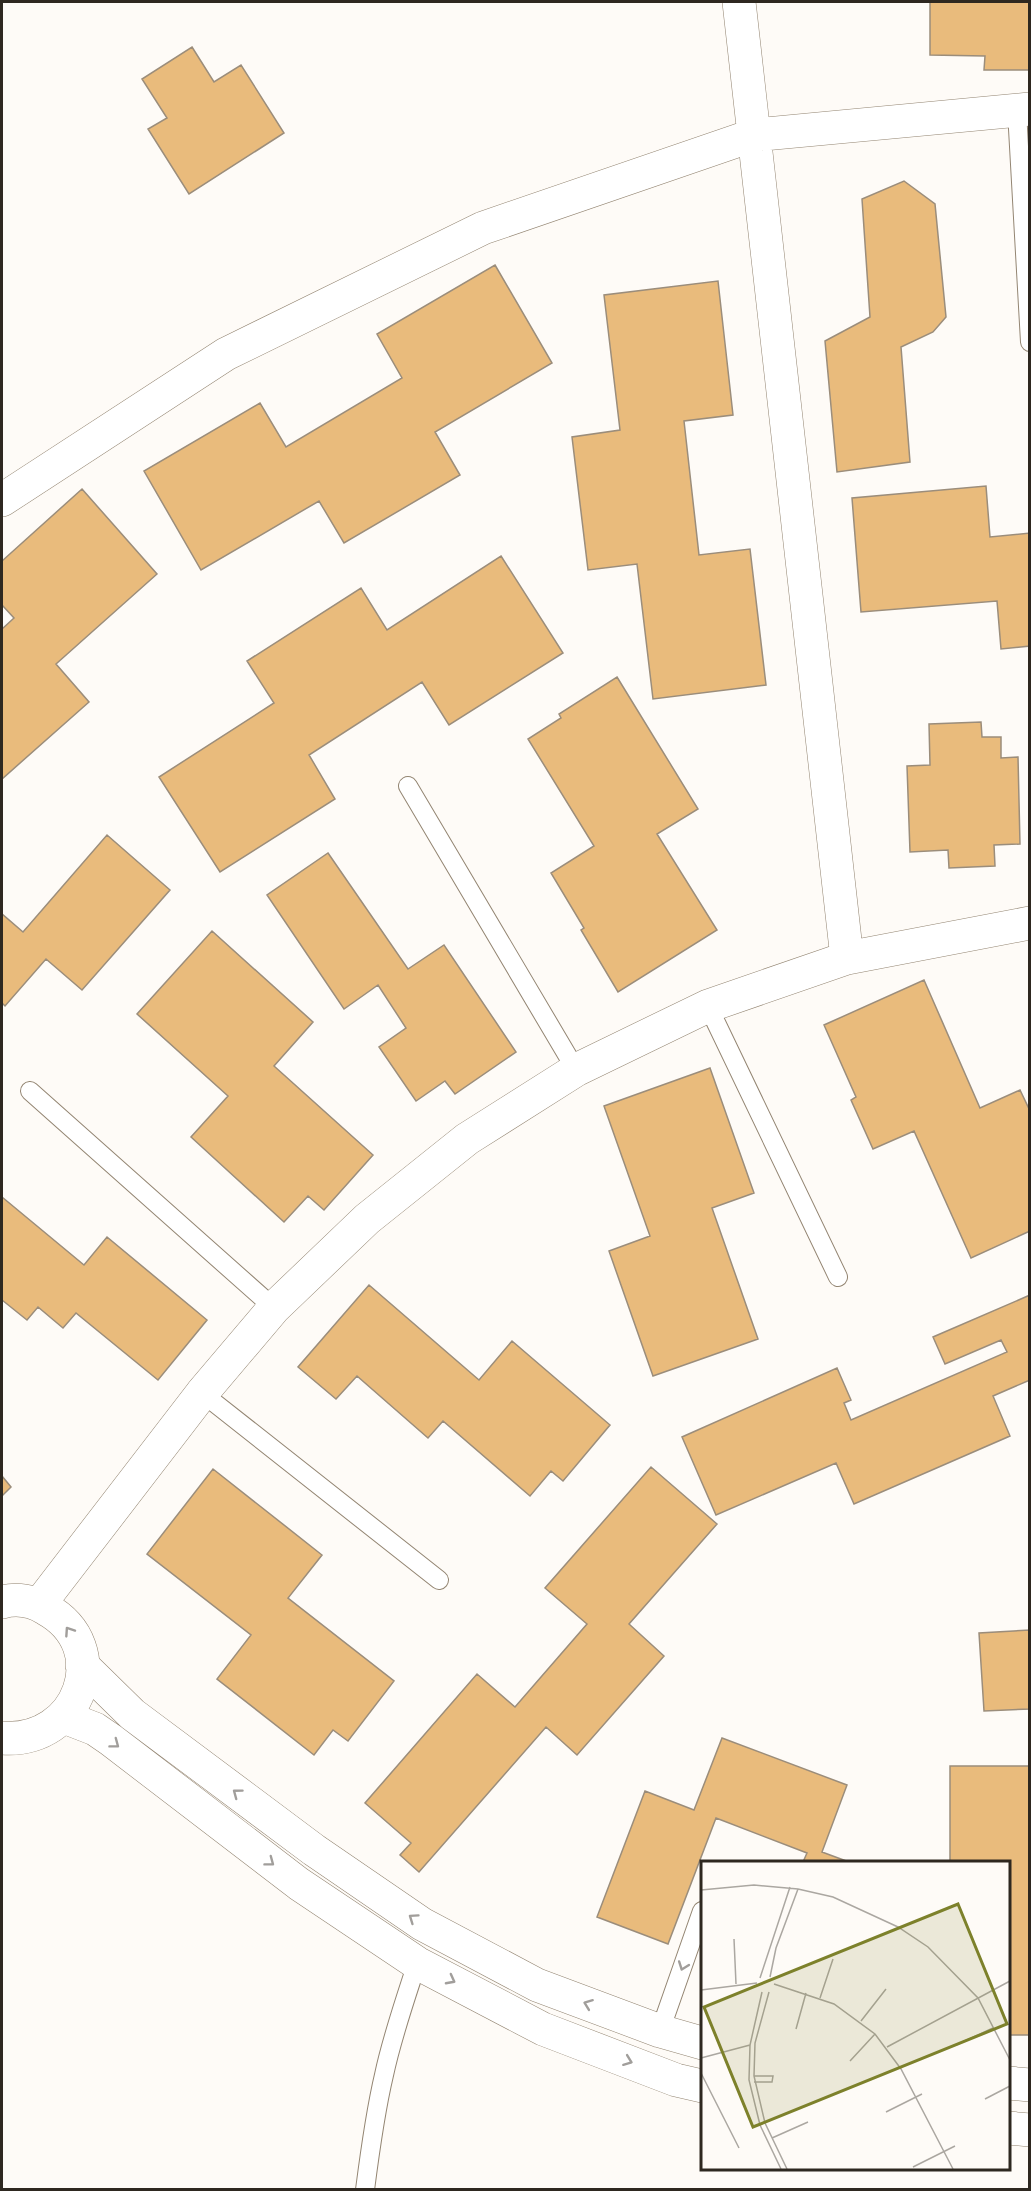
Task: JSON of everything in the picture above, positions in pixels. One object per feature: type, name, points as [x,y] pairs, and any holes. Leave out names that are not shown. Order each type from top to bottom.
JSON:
[{"type":"street","points":[[739,2],[847,958]]},
{"type":"street","points":[[2,500],[226,354],[483,228],[754,135],[1023,110]]},
{"type":"street","points":[[39,1605],[202,1393],[274,1308],[367,1219],[467,1139],[576,1070],[708,1006],[847,958],[1029,923]]},
{"type":"street","points":[[2,1602],[23,1600],[53,1612],[74,1635],[82,1665],[82,1679],[78,1693],[64,1717],[50,1728],[33,1736],[15,1739],[2,1738]]},
{"type":"street","points":[[82,1665],[132,1714],[314,1850],[422,1924],[537,1985],[660,2031],[701,2043]]},
{"type":"street","points":[[64,1717],[95,1730],[111,1740],[299,1884],[417,1963],[543,2029],[676,2080],[701,2086]]},
{"type":"street","points":[[1010,2083],[1029,2085]]},
{"type":"street","points":[[1010,2128],[1029,2130]]},
{"type":"lane","points":[[1023,110],[1029,342]]},
{"type":"lane","points":[[408,786],[576,1070]]},
{"type":"lane","points":[[708,1006],[838,1277]]},
{"type":"lane","points":[[30,1091],[274,1308]]},
{"type":"lane","points":[[202,1393],[439,1580]]},
{"type":"lane","points":[[660,2031],[701,1914]]},
{"type":"lane","points":[[365,2190],[372,2132],[384,2074],[417,1963]]},
{"type":"building","points":[[930,2],[1030,2],[1030,70],[984,70],[985,56],[930,55]]},
{"type":"building","points":[[192,47],[214,82],[241,65],[284,133],[189,194],[148,129],[167,118],[142,79]]},
{"type":"building","points":[[904,181],[935,204],[946,317],[933,332],[901,347],[910,462],[837,472],[825,341],[870,317],[862,199]]},
{"type":"building","points":[[495,265],[552,363],[435,432],[460,475],[344,543],[319,501],[201,570],[144,471],[260,403],[286,447],[402,378],[377,334]]},
{"type":"building","points":[[718,281],[733,415],[684,421],[699,555],[750,549],[766,685],[653,699],[637,564],[588,570],[572,437],[620,430],[604,295]]},
{"type":"building","points":[[986,486],[990,537],[1030,533],[1030,646],[1001,649],[997,601],[861,612],[852,498]]},
{"type":"building","points":[[82,489],[157,574],[56,664],[89,702],[2,779],[2,629],[14,618],[2,605],[2,561]]},
{"type":"building","points":[[501,556],[563,653],[449,725],[422,682],[309,755],[335,799],[220,872],[159,777],[274,703],[247,661],[361,588],[387,630]]},
{"type":"building","points":[[617,677],[698,809],[657,834],[717,930],[618,992],[581,930],[584,928],[551,873],[594,846],[528,739],[561,718],[559,714]]},
{"type":"building","points":[[981,722],[982,737],[1001,737],[1001,758],[1018,757],[1020,844],[994,845],[995,866],[949,868],[948,850],[910,852],[907,766],[930,765],[929,724]]},
{"type":"building","points":[[107,835],[170,890],[82,990],[46,959],[5,1006],[2,1003],[2,914],[23,932]]},
{"type":"building","points":[[328,853],[408,969],[444,945],[516,1052],[455,1094],[445,1081],[416,1101],[379,1047],[406,1028],[378,985],[344,1009],[267,895]]},
{"type":"building","points":[[212,931],[313,1022],[274,1066],[373,1155],[324,1210],[308,1196],[284,1222],[191,1137],[228,1096],[137,1014]]},
{"type":"building","points":[[924,980],[980,1108],[1020,1090],[1030,1111],[1030,1231],[971,1258],[914,1131],[873,1149],[851,1100],[856,1097],[824,1025]]},
{"type":"building","points":[[710,1068],[754,1193],[712,1208],[758,1339],[653,1376],[609,1251],[650,1236],[604,1106]]},
{"type":"building","points":[[2,1197],[84,1265],[107,1237],[207,1320],[158,1380],[76,1313],[63,1328],[38,1307],[27,1320],[2,1300]]},
{"type":"building","points":[[369,1285],[479,1380],[512,1341],[610,1425],[563,1481],[551,1471],[530,1496],[443,1421],[428,1438],[357,1376],[336,1399],[298,1367]]},
{"type":"building","points":[[1030,1295],[1030,1380],[993,1396],[1010,1436],[854,1504],[836,1463],[716,1515],[682,1437],[837,1368],[851,1400],[844,1403],[851,1420],[1007,1352],[1001,1340],[945,1364],[933,1337]]},
{"type":"building","points":[[651,1467],[717,1524],[629,1624],[664,1656],[577,1755],[546,1727],[419,1872],[400,1855],[411,1843],[365,1803],[477,1674],[515,1707],[587,1624],[545,1588]]},
{"type":"building","points":[[213,1469],[322,1555],[288,1598],[394,1681],[348,1741],[333,1730],[314,1755],[217,1679],[251,1635],[147,1554]]},
{"type":"building","points":[[2,1476],[11,1487],[2,1496]]},
{"type":"building","points":[[1030,1630],[1030,1709],[984,1711],[979,1633]]},
{"type":"building","points":[[722,1738],[847,1785],[822,1852],[846,1861],[803,1861],[807,1853],[716,1818],[668,1944],[597,1917],[645,1791],[694,1810]]},
{"type":"building","points":[[950,1766],[1030,1766],[1030,2035],[1010,2035],[1010,1861],[950,1861]]}]
